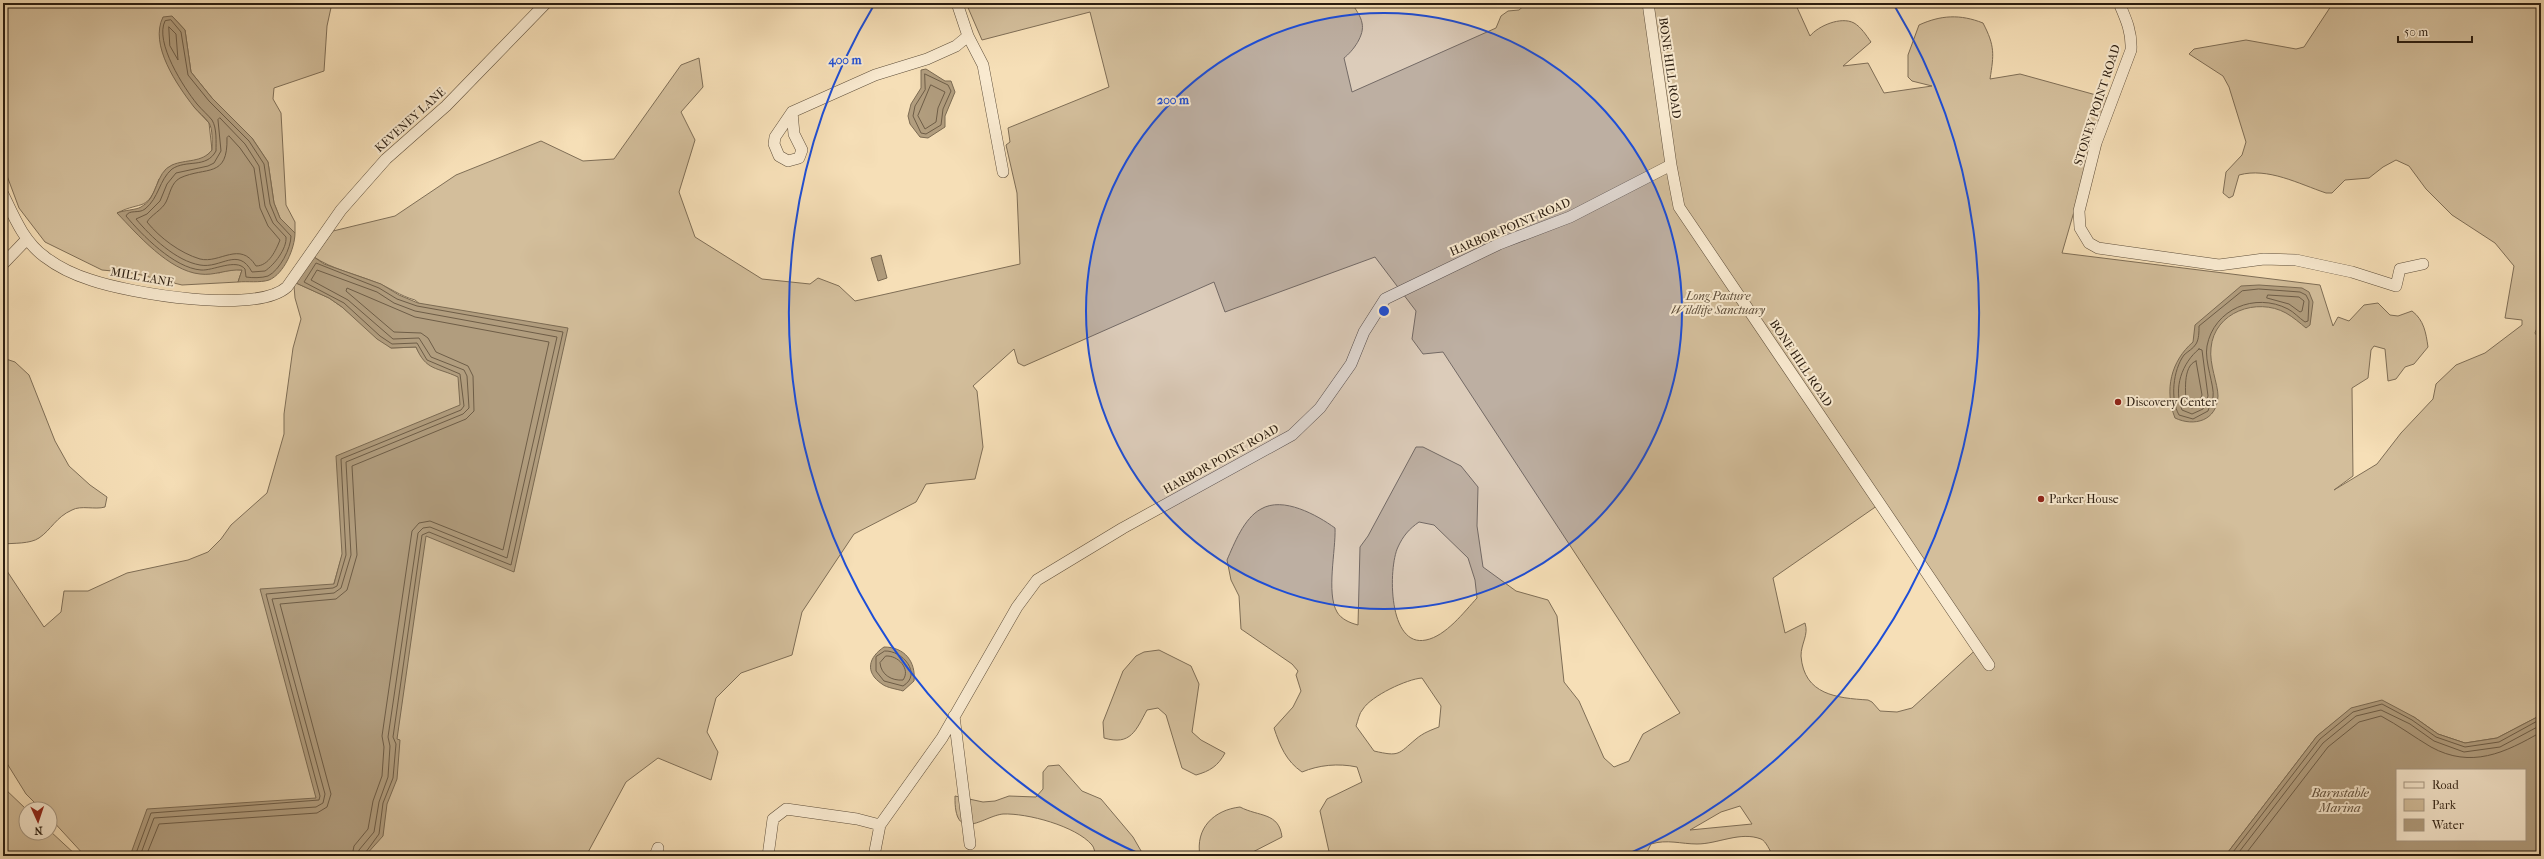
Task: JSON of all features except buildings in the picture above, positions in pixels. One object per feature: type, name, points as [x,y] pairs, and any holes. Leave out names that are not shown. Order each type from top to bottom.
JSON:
[{"type":"street","name":"KEVENEY LANE","points":[[302,266],[341,210],[386,159],[446,106],[546,3]]},
{"type":"street","points":[[957,3],[968,36],[983,65],[1003,172]]},
{"type":"street","name":"BONE HILL ROAD","points":[[1648,3],[1671,165],[1679,207],[1989,665]]},
{"type":"street","name":"STONEY POINT ROAD","points":[[2119,3],[2129,26],[2132,38],[2130,50],[2096,143],[2079,211],[2080,228],[2089,243],[2098,248],[2219,265],[2264,258],[2296,260],[2344,270],[2396,286],[2400,269],[2423,264]]},
{"type":"street","points":[[792,112],[875,75],[940,53],[962,42],[968,36]]},
{"type":"street","name":"HARBOR POINT ROAD","points":[[880,825],[920,770],[954,716],[1017,606],[1037,580],[1123,528],[1292,435],[1320,408],[1351,364],[1364,332],[1385,299],[1499,244],[1570,217],[1671,165]]},
{"type":"street","name":"MILL LANE","points":[[3,194],[27,239],[45,257],[64,268],[92,280],[131,290],[233,302],[250,301],[275,296],[287,287],[302,266]]},
{"type":"street","points":[[3,264],[27,239]]},
{"type":"street","points":[[954,716],[970,844]]},
{"type":"street","points":[[768,856],[773,819],[786,809],[850,818],[880,825],[874,856]]},
{"type":"green space","points":[[3,3],[332,3],[327,26],[324,71],[274,88],[273,99],[281,113],[286,205],[295,222],[295,233],[280,218],[274,203],[268,162],[252,138],[212,98],[191,72],[185,30],[172,16],[194,107],[209,123],[212,150],[206,157],[159,179],[151,197],[143,204],[117,213],[219,273],[228,269],[242,270],[238,282],[182,285],[133,273],[102,270],[45,242],[19,208],[3,165]]},
{"type":"green space","name":"Long Pasture Wildlife Sanctuary","points":[[966,3],[1352,3],[1362,23],[1362,33],[1358,42],[1344,58],[1352,92],[1496,28],[1501,16],[1508,11],[1519,10],[1527,3],[1795,3],[1810,36],[1818,29],[1836,21],[1849,21],[1861,29],[1871,42],[1843,66],[1868,63],[1884,93],[1932,86],[1912,81],[1908,77],[1908,55],[1919,25],[1935,19],[1951,17],[1975,20],[1983,23],[1992,44],[1993,56],[1990,79],[2020,74],[2107,98],[2062,253],[2320,285],[2333,326],[2338,317],[2349,321],[2364,305],[2378,303],[2390,315],[2398,316],[2412,311],[2419,318],[2425,332],[2428,347],[2414,364],[2405,367],[2396,379],[2388,381],[2385,349],[2374,346],[2371,350],[2368,378],[2352,388],[2353,476],[2334,490],[2377,464],[2401,433],[2433,399],[2436,384],[2456,365],[2485,353],[2522,325],[2522,320],[2505,318],[2514,266],[2495,243],[2452,215],[2426,189],[2409,166],[2396,160],[2383,167],[2369,178],[2345,180],[2332,193],[2326,193],[2294,181],[2272,175],[2250,173],[2239,175],[2233,196],[2229,198],[2223,193],[2226,172],[2242,155],[2246,142],[2229,87],[2223,76],[2189,54],[2194,49],[2246,40],[2296,49],[2304,47],[2333,3],[2541,3],[2541,326],[2537,328],[2535,333],[2541,342],[2541,715],[2497,738],[2465,743],[2438,734],[2414,717],[2352,708],[2317,736],[2225,856],[1773,856],[1763,840],[1745,836],[1697,844],[1668,842],[1651,844],[1645,856],[1330,856],[1320,811],[1327,799],[1362,782],[1357,767],[1329,765],[1302,772],[1296,768],[1288,758],[1276,735],[1274,728],[1293,707],[1301,691],[1296,675],[1298,671],[1292,664],[1241,629],[1239,596],[1231,580],[1227,560],[1236,539],[1245,525],[1255,513],[1261,509],[1279,505],[1289,506],[1309,513],[1335,528],[1332,571],[1332,594],[1334,604],[1337,612],[1343,619],[1358,625],[1360,547],[1368,536],[1416,447],[1423,447],[1461,466],[1478,487],[1477,526],[1483,567],[1516,591],[1548,600],[1557,616],[1564,682],[1579,701],[1604,758],[1614,767],[1629,761],[1643,734],[1680,713],[1443,352],[1423,354],[1412,339],[1416,311],[1375,257],[1225,312],[1214,282],[1024,366],[1018,363],[1014,349],[973,386],[977,391],[983,447],[975,479],[926,484],[916,502],[854,534],[802,612],[792,655],[741,673],[716,698],[707,732],[718,752],[711,780],[658,758],[626,782],[586,856],[332,856],[389,735],[362,680],[495,366],[415,300],[380,284],[328,265],[314,257],[333,231],[395,216],[456,175],[541,141],[583,161],[614,159],[681,65],[699,58],[703,87],[681,112],[695,140],[679,192],[695,237],[762,279],[810,284],[818,278],[839,286],[855,301],[1020,264],[1017,193],[1006,145],[1010,142],[1008,128],[1109,87],[1090,12],[982,40]],"holes":[[[1884,501],[1981,645],[1912,708],[1897,712],[1880,711],[1872,702],[1868,700],[1845,698],[1824,692],[1815,687],[1808,679],[1803,669],[1801,656],[1806,631],[1805,623],[1785,633],[1773,578]],[[1419,522],[1434,525],[1468,558],[1475,580],[1477,598],[1441,634],[1426,640],[1413,639],[1404,632],[1398,620],[1394,604],[1392,588],[1395,557],[1398,547],[1409,530]],[[1422,678],[1441,706],[1439,727],[1421,735],[1398,753],[1389,754],[1374,751],[1356,726],[1362,711],[1367,704],[1381,694],[1415,679]],[[1740,806],[1752,824],[1690,830],[1721,812]]]},
{"type":"green space","points":[[296,283],[329,298],[391,348],[416,347],[420,354],[430,364],[461,378],[478,392],[352,521],[323,621],[359,776],[255,856],[85,856],[58,827],[58,801],[33,801],[26,794],[3,757],[3,565],[44,627],[61,612],[64,591],[88,591],[127,573],[188,560],[208,552],[221,539],[231,525],[267,493],[284,434],[284,414],[293,348],[301,319],[295,298],[294,286]]},
{"type":"green space","points":[[3,358],[15,362],[29,375],[55,441],[69,466],[90,485],[107,497],[105,507],[80,508],[72,510],[62,516],[43,535],[35,540],[3,544]]},
{"type":"green space","points":[[1159,650],[1191,666],[1199,684],[1192,732],[1201,740],[1225,753],[1216,765],[1209,770],[1196,775],[1182,768],[1166,715],[1158,708],[1147,710],[1136,730],[1127,738],[1113,740],[1104,738],[1103,722],[1123,671],[1136,656],[1144,652]]},
{"type":"green space","points":[[1059,765],[1082,791],[1101,799],[1133,837],[1144,856],[1096,856],[1092,845],[1085,838],[1063,827],[1037,818],[1003,814],[971,824],[964,824],[959,820],[956,811],[955,796],[983,802],[995,801],[1009,796],[1036,797],[1043,789],[1043,772],[1048,766]]},
{"type":"green space","points":[[3,787],[18,801],[18,841],[58,841],[58,838],[77,856],[3,856]]},
{"type":"green space","points":[[1240,807],[1272,819],[1277,823],[1282,837],[1245,856],[1200,856],[1200,837],[1208,822],[1222,812]]},
{"type":"water","points":[[172,16],[185,30],[191,72],[212,98],[252,138],[268,162],[274,203],[280,218],[295,233],[293,246],[288,260],[279,272],[269,280],[238,282],[242,270],[205,274],[188,271],[165,259],[144,241],[117,213],[139,208],[147,203],[166,168],[177,163],[199,159],[204,157],[212,150],[212,132],[209,123],[194,107],[180,88],[162,52],[160,28],[163,17]]},
{"type":"water","points":[[926,69],[945,81],[951,81],[955,92],[945,116],[945,127],[928,138],[920,137],[910,124],[908,116],[911,104],[921,88],[921,70]]},
{"type":"water","points":[[881,255],[887,278],[878,281],[871,258]]},
{"type":"water","points":[[314,257],[324,264],[381,284],[399,295],[418,303],[568,328],[514,572],[426,536],[397,739],[400,740],[397,779],[387,804],[383,836],[365,856],[130,856],[147,809],[316,798],[260,589],[334,584],[342,554],[336,456],[460,405],[458,377],[428,364],[420,355],[416,347],[391,348],[377,339],[342,307],[329,298],[296,283]]},
{"type":"water","points":[[2259,285],[2302,288],[2309,292],[2313,302],[2310,325],[2306,328],[2294,318],[2275,308],[2250,308],[2239,311],[2228,317],[2220,325],[2214,336],[2211,348],[2211,361],[2218,396],[2214,411],[2203,420],[2197,422],[2182,421],[2175,418],[2170,397],[2172,377],[2179,358],[2193,342],[2195,325],[2241,286]]},
{"type":"water","points":[[884,647],[898,650],[908,657],[911,662],[914,681],[903,691],[884,685],[873,675],[871,670],[872,660]]},
{"type":"water","name":"Barnstable Marina","points":[[2382,700],[2414,717],[2438,734],[2465,743],[2497,738],[2541,715],[2541,856],[2225,856],[2317,736],[2351,708]]},
{"type":"place","name":"Discovery Center","points":[[2118,402]]},
{"type":"place","name":"Parker House","points":[[2041,499]]}]
